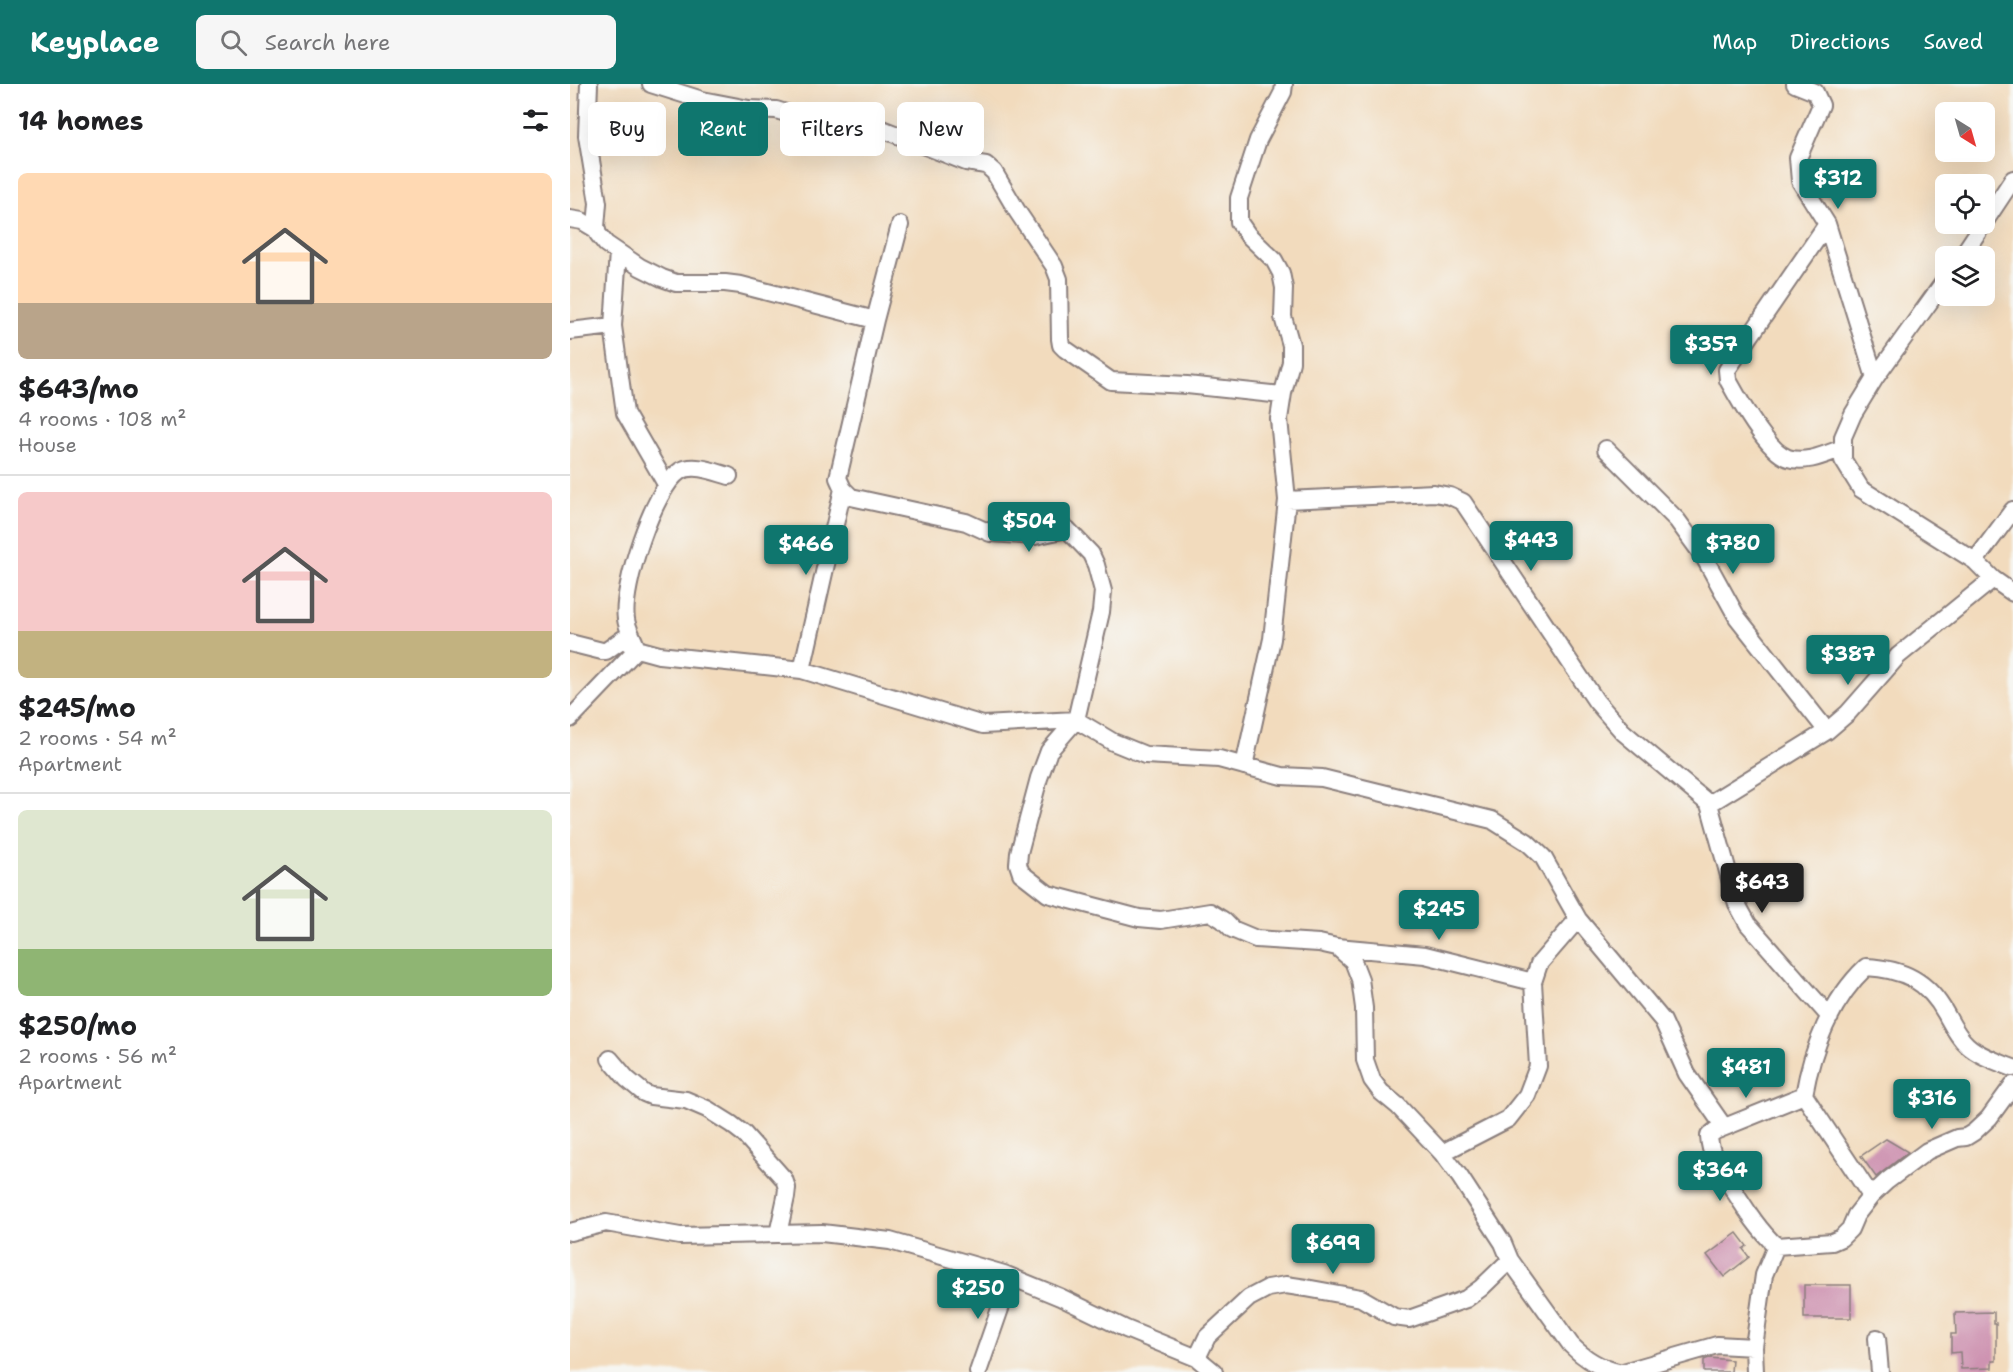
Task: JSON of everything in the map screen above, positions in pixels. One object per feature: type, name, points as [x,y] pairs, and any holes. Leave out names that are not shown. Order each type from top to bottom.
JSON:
[{"type":"street","points":[[589,84],[587,136],[598,203],[597,230]]},
{"type":"street","points":[[657,84],[702,92],[749,109],[776,110],[809,120],[882,129],[966,162],[986,165],[994,172],[1054,266],[1059,279],[1060,339],[1065,349],[1111,381],[1187,385],[1282,395]]},
{"type":"street","points":[[1244,766],[1272,639],[1287,500],[1279,419],[1282,395],[1291,362],[1291,345],[1283,317],[1284,288],[1281,273],[1274,260],[1248,235],[1239,222],[1239,198],[1258,140],[1283,92],[1284,84]]},
{"type":"street","points":[[1796,84],[1815,92],[1821,105],[1798,158],[1800,181],[1827,224],[1875,378]]},
{"type":"street","points":[[1969,246],[2013,179]]},
{"type":"street","points":[[570,219],[582,221],[597,230],[606,244],[640,267],[676,283],[741,285],[875,320]]},
{"type":"street","points":[[1827,224],[1727,370],[1728,380],[1764,438],[1787,458],[1810,459],[1843,448]]},
{"type":"street","points":[[900,225],[838,478],[843,489],[851,497],[966,522],[990,533],[1035,536],[1066,529],[1091,554],[1103,591],[1101,612],[1076,720],[1049,751],[1039,778],[1019,852],[1018,864],[1021,873],[1048,894],[1138,918],[1161,920],[1210,912],[1232,929],[1256,939],[1319,943],[1337,947],[1425,955],[1533,982]]},
{"type":"street","points":[[618,252],[613,326],[625,413],[666,484]]},
{"type":"street","points":[[1935,294],[1875,378],[1853,414],[1843,437],[1843,460],[1861,489],[1975,561],[1993,579],[2013,593]]},
{"type":"street","points":[[570,331],[613,326]]},
{"type":"street","points":[[1606,449],[1677,520],[1704,557],[1737,617],[1827,731]]},
{"type":"street","points":[[637,649],[626,618],[629,583],[653,507],[666,484],[680,471],[691,467],[729,476]]},
{"type":"street","points":[[802,670],[843,489]]},
{"type":"street","points":[[1287,500],[1434,493],[1450,496],[1463,502],[1596,701],[1623,732],[1709,804],[1737,904],[1748,924],[1830,1017]]},
{"type":"street","points":[[1975,561],[2013,510]]},
{"type":"street","points":[[1709,804],[1827,731],[1848,714],[1898,656],[1993,579]]},
{"type":"street","points":[[570,643],[602,651],[623,639],[637,649],[659,655],[802,670],[983,725],[1076,720],[1113,742],[1145,755],[1219,759],[1282,776],[1322,778],[1492,820],[1527,842],[1543,857],[1578,919],[1663,1021],[1687,1074],[1724,1127]]},
{"type":"street","points":[[570,719],[637,649]]},
{"type":"street","points":[[1442,1153],[1508,1119],[1527,1095],[1538,1066],[1533,982],[1539,963],[1578,919]]},
{"type":"street","points":[[1337,947],[1353,962],[1360,979],[1364,1008],[1365,1060],[1372,1080],[1381,1092],[1398,1106],[1442,1153],[1503,1243],[1510,1260],[1571,1345],[1582,1356],[1602,1368],[1618,1372]]},
{"type":"street","points":[[1871,1196],[1804,1095],[1816,1045],[1830,1017],[1854,979],[1866,967],[1882,968],[1923,983],[1934,994],[1967,1046],[2013,1068]]},
{"type":"street","points":[[610,1059],[627,1079],[644,1093],[651,1096],[686,1100],[721,1117],[744,1134],[784,1179],[787,1188],[778,1234]]},
{"type":"street","points":[[1776,1246],[1832,1242],[1841,1238],[1850,1229],[1856,1215],[1871,1196],[1887,1181],[1927,1151],[1974,1132],[1989,1118],[2013,1085]]},
{"type":"street","points":[[1776,1246],[1752,1221],[1717,1167],[1709,1146],[1708,1136],[1724,1127],[1804,1095]]},
{"type":"street","points":[[570,1232],[606,1223],[680,1236],[822,1233],[890,1241],[1004,1274],[1060,1296],[1126,1329],[1197,1358],[1214,1372]]},
{"type":"street","points":[[1755,1372],[1754,1347],[1764,1275],[1776,1246]]},
{"type":"street","points":[[1197,1358],[1207,1337],[1249,1298],[1268,1288],[1286,1286],[1306,1288],[1361,1298],[1394,1317],[1409,1319],[1466,1299],[1510,1260]]},
{"type":"street","points":[[978,1372],[1002,1303],[1004,1274]]},
{"type":"street","points":[[1877,1338],[1881,1372]]},
{"type":"street","points":[[1623,1372],[1717,1345],[1754,1347]]},
{"type":"building","points":[[1886,1139],[1908,1152],[1876,1177],[1861,1156]]},
{"type":"building","points":[[1737,1233],[1747,1246],[1743,1249],[1749,1257],[1724,1277],[1707,1255]]},
{"type":"building","points":[[1804,1285],[1851,1285],[1851,1318],[1804,1318]]},
{"type":"building","points":[[1994,1312],[1996,1361],[1992,1361],[1992,1368],[1961,1369],[1960,1352],[1951,1353],[1951,1334],[1956,1334],[1955,1313]]},
{"type":"building","points":[[1709,1358],[1732,1360],[1731,1372],[1704,1372],[1704,1360]]}]
